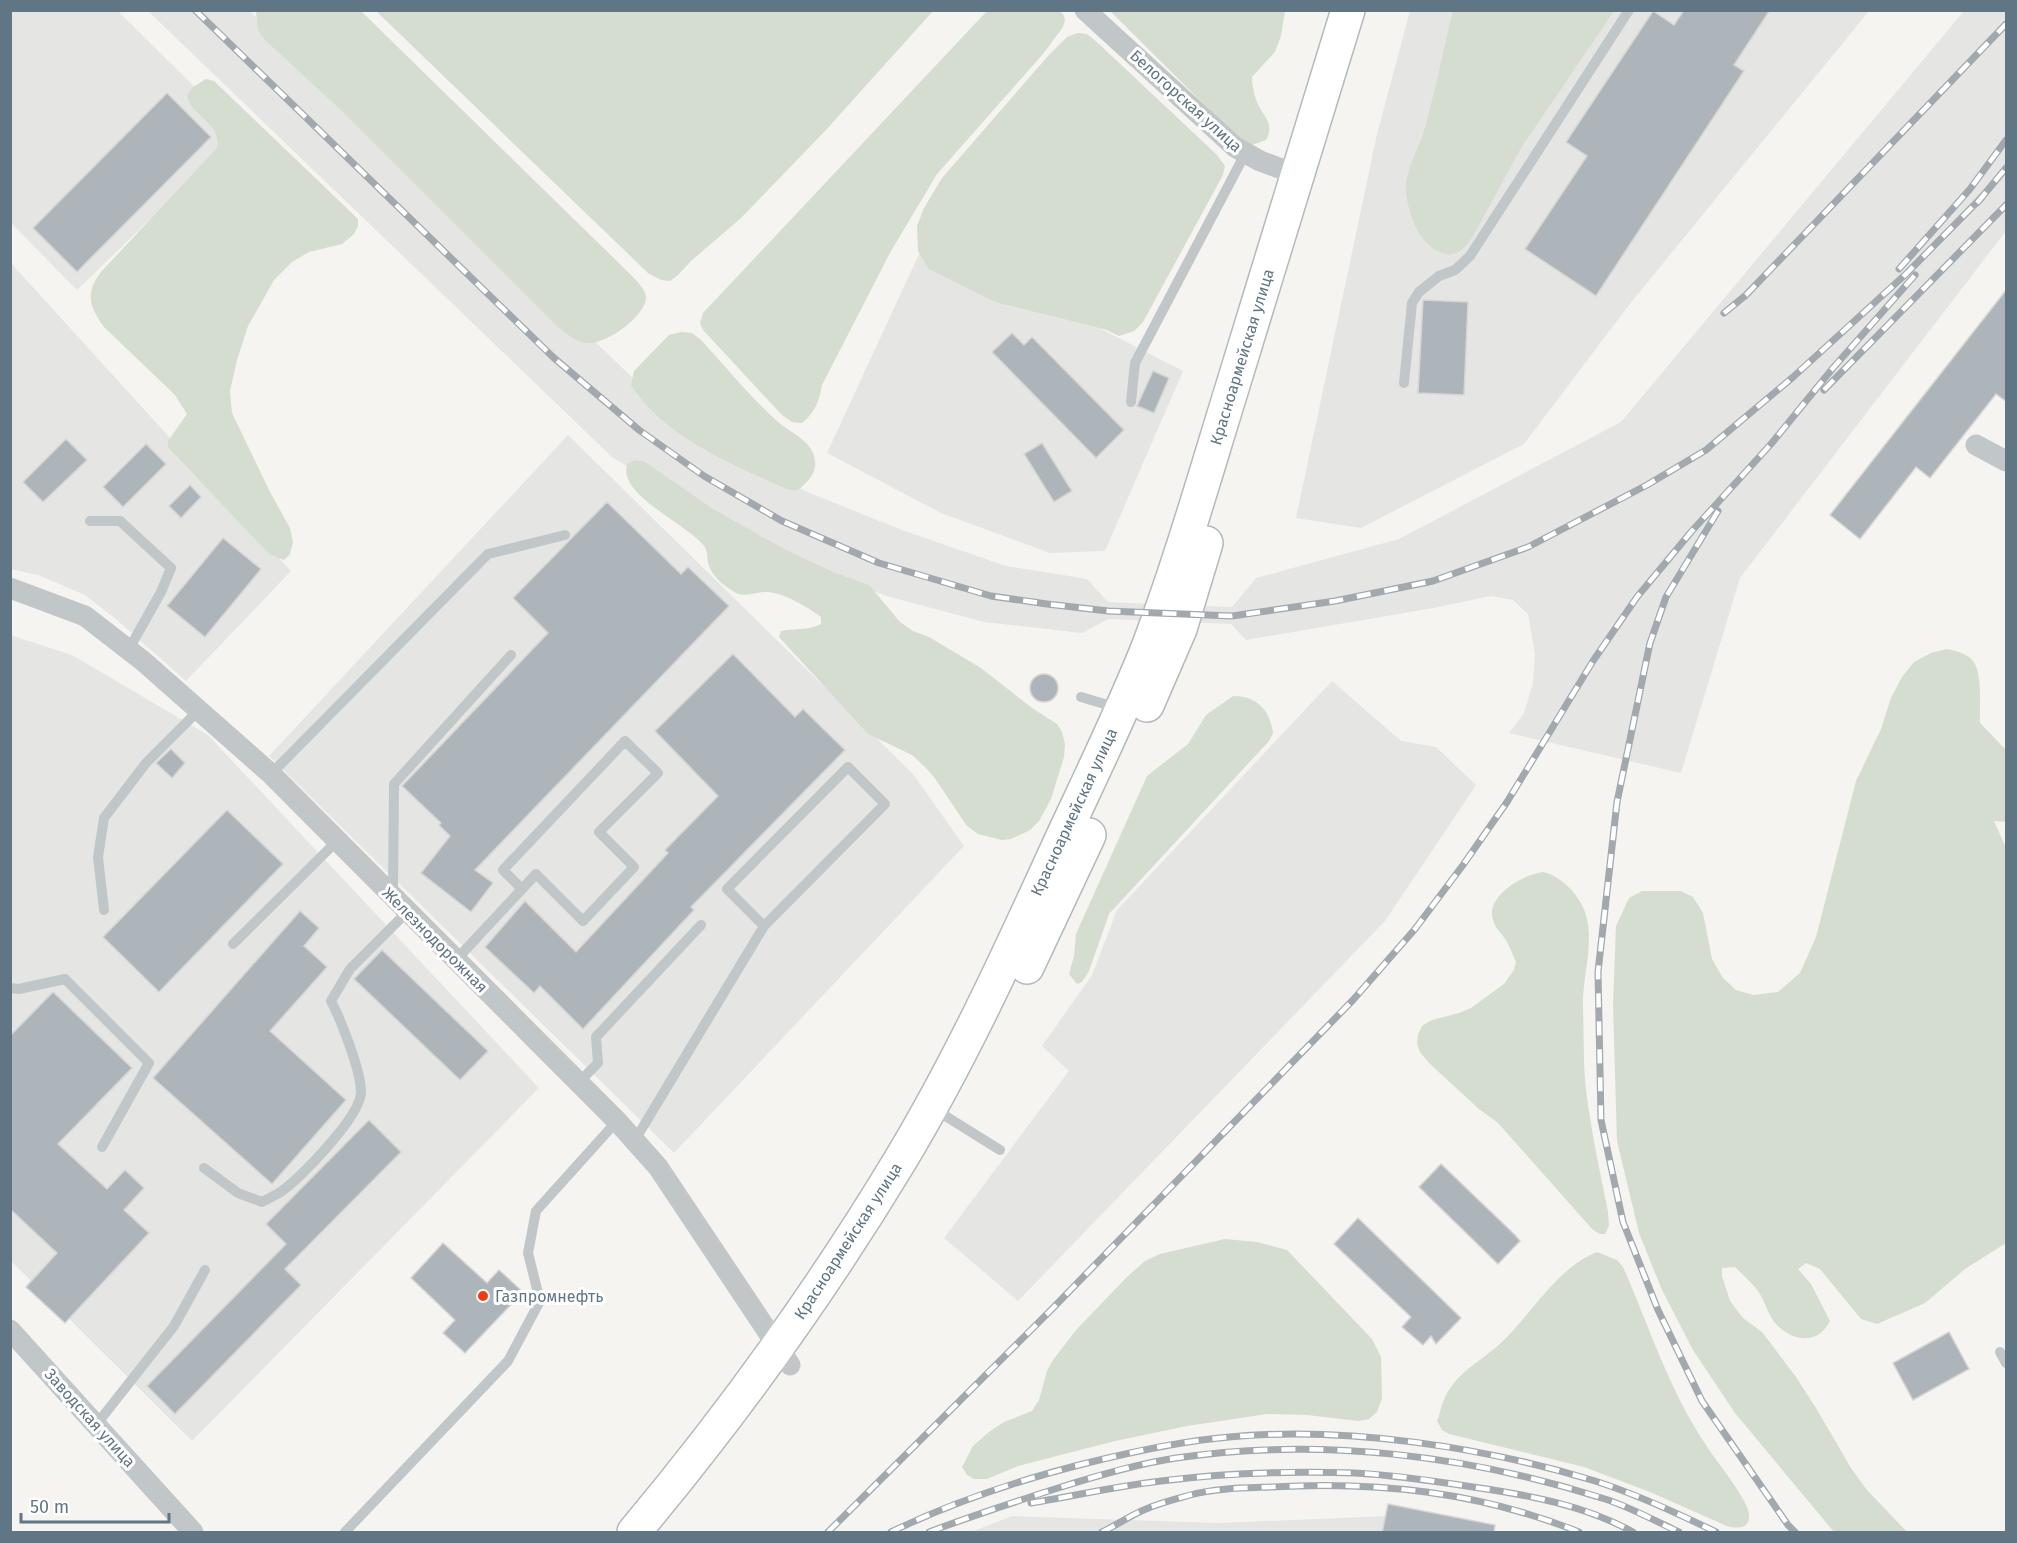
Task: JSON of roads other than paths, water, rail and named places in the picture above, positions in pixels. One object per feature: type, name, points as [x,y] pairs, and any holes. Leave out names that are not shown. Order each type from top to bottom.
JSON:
[{"type":"main road","name":"Красноармейская улица","points":[[663,1533],[718,1464],[784,1357],[930,1108],[995,980],[1122,709],[1148,646],[1186,539],[1348,10]]},
{"type":"main road","name":"Красноармейская улица","points":[[634,1533],[703,1447],[784,1357],[890,1217],[993,1034],[1061,897],[1180,629],[1320,181],[1370,10]]},
{"type":"street","name":"Белогорская улица","points":[[1085,10],[1223,137],[1245,154],[1298,175]]},
{"type":"street","points":[[1976,445],[2007,460]]},
{"type":"street","name":"Железнодорожная","points":[[10,588],[85,616],[129,650],[271,774],[635,1140],[658,1167],[784,1357]]},
{"type":"street","name":"Заводская улица","points":[[14,1340],[96,1425],[193,1533]]},
{"type":"lane","points":[[1404,383],[1412,303],[1419,292],[1439,276],[1455,270],[1470,256],[1629,10]]},
{"type":"lane","points":[[1131,402],[1135,363],[1245,154]]},
{"type":"lane","points":[[90,521],[120,522],[171,568],[161,592],[129,650]]},
{"type":"lane","points":[[271,774],[488,554],[565,535]]},
{"type":"lane","points":[[204,1168],[238,1193],[262,1202],[282,1191],[305,1170],[348,1121],[361,1094],[341,1020],[331,1001],[350,969],[400,905],[394,784],[511,655]]},
{"type":"lane","points":[[1082,697],[1122,709]]},
{"type":"lane","points":[[104,910],[98,857],[104,818],[146,763],[199,710]]},
{"type":"lane","points":[[455,961],[536,874],[582,921],[634,867],[599,832],[658,773],[625,741],[504,870],[522,889]]},
{"type":"lane","points":[[635,1140],[764,926],[885,804],[848,767],[727,889],[764,926]]},
{"type":"lane","points":[[233,944],[337,841]]},
{"type":"lane","points":[[578,1083],[598,1063],[596,1036],[701,925]]},
{"type":"lane","points":[[10,988],[19,990],[65,979],[149,1063],[102,1147]]},
{"type":"lane","points":[[947,1117],[1000,1150]]},
{"type":"lane","points":[[345,1533],[508,1361],[540,1301],[528,1253],[536,1211],[617,1121]]},
{"type":"lane","points":[[96,1425],[174,1326],[205,1270]]},
{"type":"lane","points":[[2000,1352],[2007,1363]]},
{"type":"railway","points":[[195,10],[554,358],[639,430],[704,476],[782,521],[879,563],[991,596],[1108,611],[1232,616],[1335,601],[1433,581],[1528,547],[1647,485],[1706,450],[1792,378],[1907,273],[1982,197]]},
{"type":"railway","points":[[1724,313],[1746,295],[2006,24]]},
{"type":"railway","points":[[1899,269],[1970,189],[2006,140]]},
{"type":"railway","points":[[1977,203],[2006,168]]},
{"type":"railway","points":[[1824,390],[2006,205]]},
{"type":"railway","points":[[828,1532],[1051,1310],[1353,1000],[1415,929],[1507,802],[1593,661],[1637,597],[1915,275]]},
{"type":"railway","points":[[1718,511],[1666,597],[1650,643],[1617,802],[1598,972],[1601,1120],[1623,1222],[1658,1310],[1702,1401],[1795,1532]]},
{"type":"railway","points":[[891,1532],[940,1510],[989,1492],[1091,1462],[1194,1441],[1273,1434],[1367,1437],[1461,1449],[1507,1458],[1610,1486],[1656,1504],[1716,1532]]},
{"type":"railway","points":[[929,1532],[1042,1493],[1131,1467],[1176,1458],[1284,1449],[1393,1454],[1500,1471],[1605,1499],[1679,1532]]},
{"type":"railway","points":[[1031,1503],[1185,1478],[1258,1473],[1355,1473],[1429,1480],[1555,1502],[1595,1515],[1633,1532]]},
{"type":"railway","points":[[1102,1532],[1151,1507],[1200,1493],[1230,1489],[1311,1486],[1351,1486],[1428,1492],[1504,1507],[1579,1532]]},
{"type":"place","name":"Газпромнефть","points":[[483,1296]]}]
